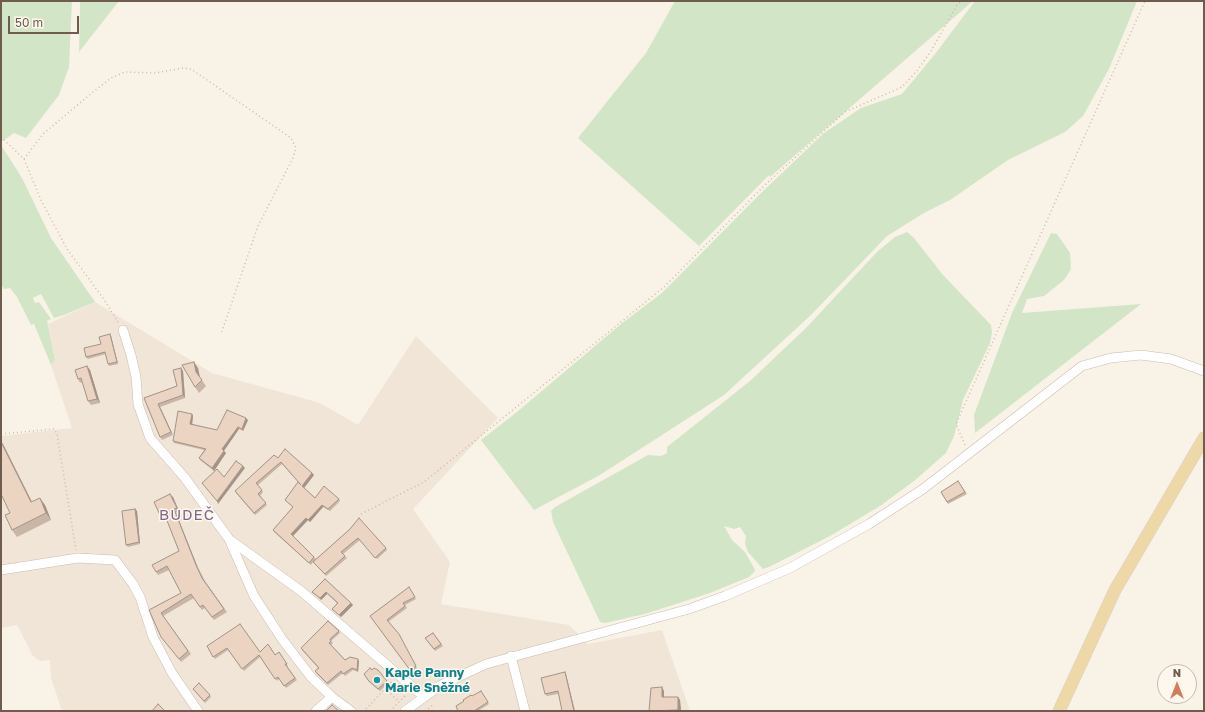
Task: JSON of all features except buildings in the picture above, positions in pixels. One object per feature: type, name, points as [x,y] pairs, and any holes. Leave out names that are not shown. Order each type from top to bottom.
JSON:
[{"type":"main road","points":[[1059,711],[1115,590],[1204,438]]},
{"type":"street","points":[[123,330],[132,355],[136,377],[138,404],[150,438],[185,478],[229,539],[254,596],[282,639],[311,677],[332,697],[351,711]]},
{"type":"street","points":[[405,711],[423,696],[462,674],[511,656],[689,609],[760,582],[822,550],[894,508],[969,454],[1082,366],[1111,358],[1141,356],[1171,359],[1204,370]]},
{"type":"street","points":[[229,539],[301,591],[423,696]]},
{"type":"street","points":[[1,570],[78,558],[115,560],[133,584],[140,597],[153,637],[172,673],[196,710]]},
{"type":"street","points":[[511,656],[525,711]]},
{"type":"street","points":[[316,711],[332,697]]},
{"type":"path","points":[[360,514],[424,482],[652,297],[767,183],[845,112],[902,87],[917,71],[931,52],[957,5],[962,1]]},
{"type":"path","points":[[969,454],[956,424],[1145,1]]},
{"type":"path","points":[[24,158],[43,134],[111,78],[125,72],[155,73],[183,68],[191,69],[291,138],[296,148],[293,158],[258,226],[221,334]]},
{"type":"path","points":[[1,137],[24,158],[41,200],[67,249],[103,298],[123,330]]},
{"type":"path","points":[[1,434],[54,429],[57,434],[78,558]]},
{"type":"path","points":[[366,709],[385,688],[400,702],[390,711]]},
{"type":"path","points":[[425,711],[433,705]]},
{"type":"shaded area","points":[[95,302],[212,373],[320,403],[358,425],[416,336],[498,418],[413,509],[450,562],[441,604],[569,625],[588,644],[662,630],[690,711],[62,711],[51,678],[50,660],[40,661],[33,656],[17,625],[1,628],[1,436],[72,428],[51,365],[55,360],[48,324]]},
{"type":"green space","points":[[1,1],[72,1],[69,67],[59,95],[26,138],[14,133],[1,142]]},
{"type":"green space","points":[[80,1],[119,1],[79,52],[80,7]]},
{"type":"green space","points":[[675,1],[973,1],[770,177],[769,175],[699,246],[578,138],[646,53]]},
{"type":"green space","points":[[975,1],[1137,1],[1109,69],[1083,116],[1065,132],[1008,160],[950,200],[924,213],[887,236],[811,315],[724,395],[600,475],[534,510],[481,440],[517,412],[621,324],[662,293],[759,195],[824,133],[861,108],[902,94],[935,54]]},
{"type":"green space","points":[[1,145],[22,178],[51,238],[95,302],[54,318],[41,294],[33,298],[35,303],[39,302],[51,319],[47,321],[55,360],[51,365],[34,324],[31,325],[17,297],[10,288],[4,289],[1,284]]},
{"type":"green space","points":[[907,232],[914,238],[943,275],[991,325],[992,333],[990,343],[963,400],[954,436],[946,453],[914,481],[880,506],[830,536],[763,569],[748,552],[745,544],[746,536],[740,527],[734,529],[724,526],[732,540],[745,552],[754,568],[755,571],[749,577],[710,593],[645,614],[605,623],[600,622],[553,522],[551,511],[555,507],[648,455],[661,456],[667,453],[667,447],[750,381],[805,329],[877,252],[895,237]]},
{"type":"green space","points":[[1051,233],[1057,234],[1070,253],[1071,269],[1064,280],[1044,296],[1027,299],[1022,313],[1141,304],[975,433],[974,415],[1012,313]]},
{"type":"place","name":"Kaple Panny Marie Sněžné","points":[[377,680]]},
{"type":"district","name":"BUDEČ","points":[[187,515]]}]
